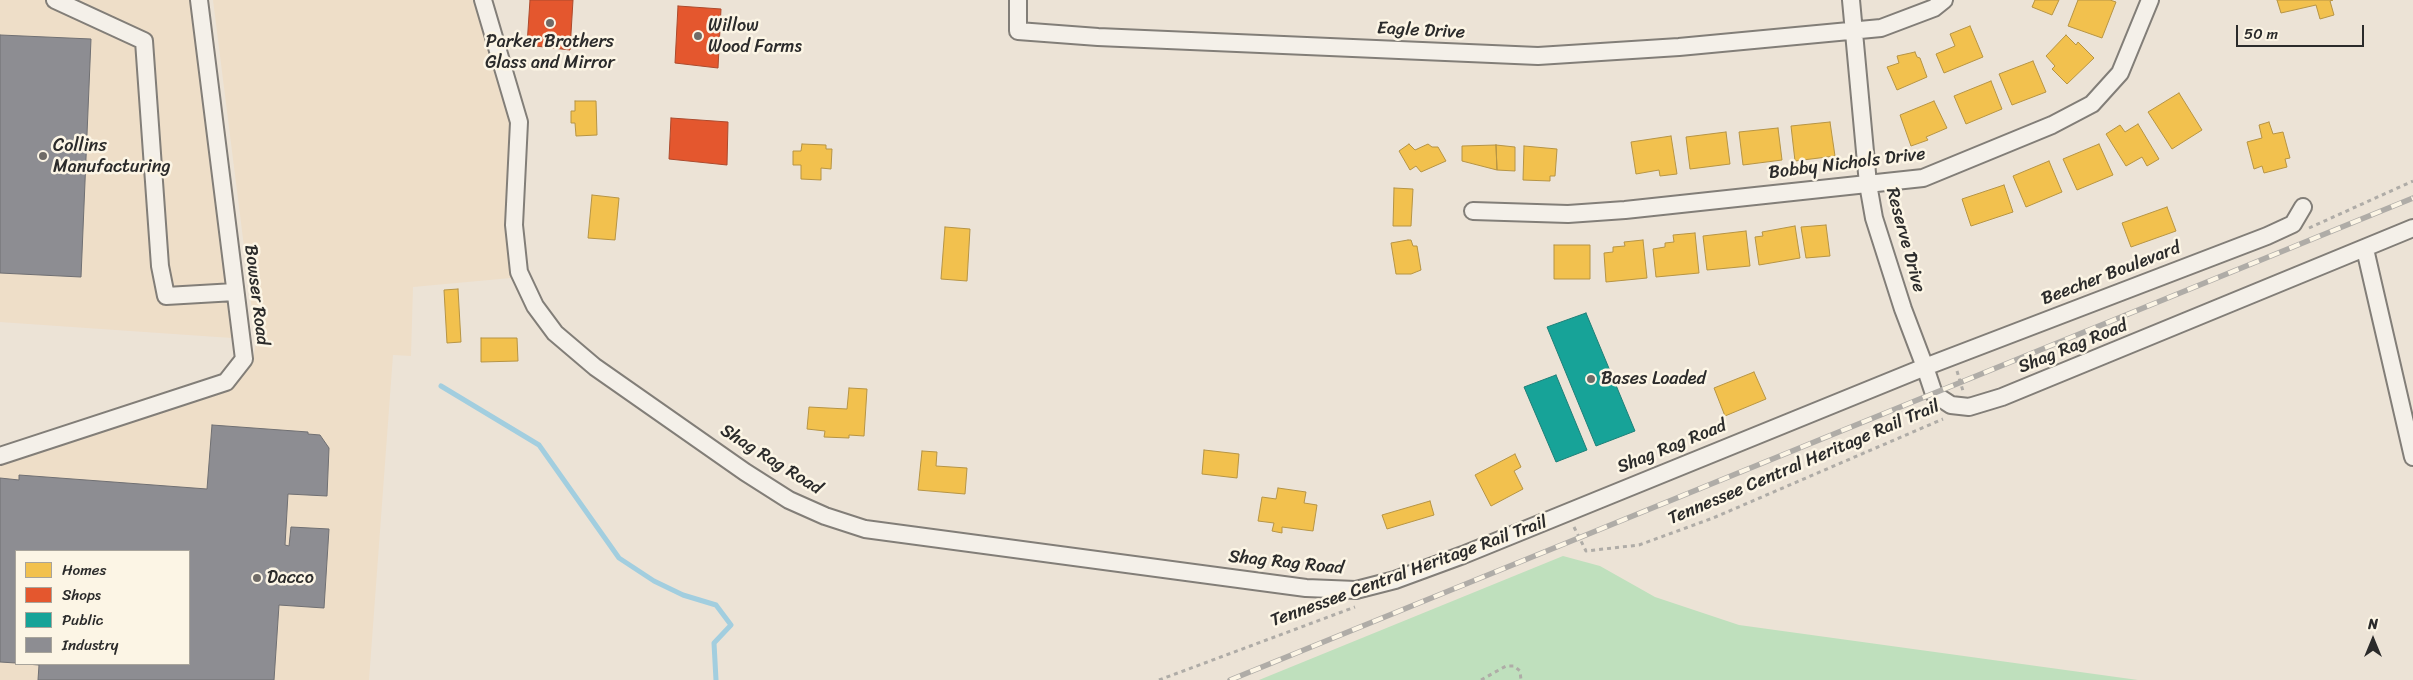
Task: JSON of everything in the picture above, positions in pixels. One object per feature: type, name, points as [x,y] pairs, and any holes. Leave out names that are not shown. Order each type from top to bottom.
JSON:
[{"type":"street","points":[[55,0],[144,41],[160,266],[166,296],[235,292]]},
{"type":"street","name":"Bowser Road","points":[[0,456],[226,382],[244,359],[199,0]]},
{"type":"street","name":"Shag Rag Road","points":[[483,0],[519,122],[514,225],[519,272],[534,306],[555,332],[595,367],[745,472],[790,500],[825,516],[865,529],[1306,588],[1356,590],[1395,580],[1462,555],[1925,367]]},
{"type":"street","name":"Eagle Drive","points":[[1018,0],[1018,31],[1098,37],[1538,56],[1679,47],[1853,30]]},
{"type":"street","name":"Reserve Drive","points":[[1851,0],[1868,184],[1874,218],[1903,309],[1925,367]]},
{"type":"street","points":[[1853,30],[1881,28],[1934,8],[1944,0]]},
{"type":"street","name":"Bobby Nichols Drive","points":[[1473,211],[1568,214],[1625,210],[1923,178],[2052,125],[2092,104],[2120,73],[2150,0]]},
{"type":"street","name":"Beecher Boulevard","points":[[1925,367],[2267,236],[2293,224],[2303,207]]},
{"type":"street","name":"Shag Rag Road","points":[[1969,408],[2002,397],[2413,228]]},
{"type":"street","points":[[2365,248],[2413,457]]},
{"type":"street","points":[[1925,367],[1934,394],[1951,406],[1969,408]]},
{"type":"path","points":[[2307,229],[2413,181]]},
{"type":"path","points":[[1966,366],[1956,370],[1969,408]]},
{"type":"path","name":"Tennessee Central Heritage Rail Trail","points":[[1565,529],[1573,526],[1586,550],[1638,545],[1713,518],[1944,419]]},
{"type":"path","name":"Tennessee Central Heritage Rail Trail","points":[[1159,680],[1357,606]]},
{"type":"path","points":[[1480,680],[1497,670],[1514,666],[1520,671],[1521,680]]},
{"type":"shaded area","points":[[0,0],[190,0],[232,338],[0,322]]},
{"type":"shaded area","points":[[213,0],[473,0],[500,81],[511,125],[506,239],[511,278],[413,287],[411,356],[393,355],[369,680],[0,680],[0,460],[228,387],[243,375],[252,364],[256,342]]},
{"type":"green space","points":[[1563,556],[1600,566],[1655,597],[1739,625],[2138,680],[1259,680]]},
{"type":"building: Homes","points":[[2035,0],[2059,0],[2052,15],[2032,7]]},
{"type":"building: Homes","points":[[2078,0],[2110,0],[2116,2],[2102,38],[2068,26]]},
{"type":"building: Homes","points":[[2277,0],[2333,0],[2330,1],[2334,15],[2320,19],[2316,5],[2281,13]]},
{"type":"building: Homes","points":[[1970,26],[1983,57],[1944,73],[1936,54],[1955,46],[1950,34]]},
{"type":"building: Homes","points":[[2066,35],[2076,45],[2078,42],[2094,58],[2067,84],[2052,69],[2055,66],[2046,56]]},
{"type":"building: Homes","points":[[1915,52],[1917,57],[1920,58],[1927,77],[1897,90],[1887,67],[1899,63],[1897,56]]},
{"type":"building: Homes","points":[[2033,61],[2046,92],[2012,105],[1999,74]]},
{"type":"building: Homes","points":[[1991,81],[2002,109],[1966,124],[1954,96]]},
{"type":"building: Homes","points":[[2179,93],[2202,130],[2172,149],[2148,112]]},
{"type":"building: Homes","points":[[575,101],[596,101],[597,135],[576,136],[575,123],[571,123],[571,111],[575,111]]},
{"type":"building: Homes","points":[[1934,101],[1947,128],[1926,137],[1928,140],[1911,146],[1900,115]]},
{"type":"building: Homes","points":[[1830,122],[1835,156],[1795,161],[1791,126]]},
{"type":"building: Homes","points":[[2269,122],[2273,134],[2283,132],[2290,158],[2285,159],[2287,167],[2264,173],[2262,166],[2254,169],[2247,142],[2262,138],[2259,125]]},
{"type":"building: Homes","points":[[2138,124],[2159,159],[2147,166],[2142,157],[2126,166],[2106,134],[2120,125],[2125,132]]},
{"type":"building: Homes","points":[[1778,128],[1782,160],[1743,165],[1739,132]]},
{"type":"building: Homes","points":[[1726,132],[1730,164],[1690,169],[1686,137]]},
{"type":"building: Homes","points":[[1671,136],[1677,174],[1660,176],[1659,170],[1636,174],[1631,142]]},
{"type":"building: Homes","points":[[802,144],[826,145],[826,149],[832,149],[831,169],[821,168],[821,180],[801,179],[801,165],[793,165],[793,151],[801,151]]},
{"type":"building: Homes","points":[[1409,144],[1415,150],[1428,144],[1432,147],[1438,147],[1446,161],[1421,172],[1416,166],[1410,170],[1399,151]]},
{"type":"building: Homes","points":[[2099,144],[2113,175],[2077,190],[2063,159]]},
{"type":"building: Homes","points":[[1496,145],[1497,170],[1462,161],[1462,146]]},
{"type":"building: Homes","points":[[1496,145],[1515,147],[1515,171],[1497,170]]},
{"type":"building: Homes","points":[[1524,146],[1557,149],[1555,176],[1550,176],[1550,181],[1523,180]]},
{"type":"building: Homes","points":[[2049,161],[2062,192],[2026,207],[2013,176]]},
{"type":"building: Homes","points":[[2004,185],[2013,212],[1971,226],[1962,199]]},
{"type":"building: Homes","points":[[1394,188],[1413,189],[1411,226],[1393,226]]},
{"type":"building: Homes","points":[[592,195],[619,198],[615,240],[588,238]]},
{"type":"building: Homes","points":[[2167,207],[2176,231],[2131,247],[2122,223]]},
{"type":"building: Homes","points":[[1826,225],[1830,256],[1806,258],[1801,227]]},
{"type":"building: Homes","points":[[1795,226],[1800,258],[1759,265],[1755,237],[1763,236],[1762,232]]},
{"type":"building: Homes","points":[[945,227],[970,229],[967,281],[941,279]]},
{"type":"building: Homes","points":[[1746,231],[1750,266],[1707,270],[1703,236]]},
{"type":"building: Homes","points":[[1695,233],[1699,273],[1656,277],[1653,249],[1665,247],[1665,243],[1674,242],[1673,235]]},
{"type":"building: Homes","points":[[1411,240],[1413,246],[1417,246],[1421,270],[1411,274],[1396,274],[1391,243]]},
{"type":"building: Homes","points":[[1643,240],[1647,278],[1606,282],[1604,253],[1613,252],[1613,247],[1625,246],[1624,242]]},
{"type":"building: Homes","points":[[1554,245],[1590,245],[1590,279],[1554,279]]},
{"type":"building: Homes","points":[[458,289],[461,342],[447,343],[444,290]]},
{"type":"building: Homes","points":[[481,338],[517,338],[518,361],[481,362]]},
{"type":"building: Homes","points":[[1754,372],[1766,399],[1725,416],[1714,388]]},
{"type":"building: Homes","points":[[849,388],[867,389],[864,436],[849,435],[849,438],[824,437],[825,431],[807,429],[809,407],[847,409]]},
{"type":"building: Homes","points":[[1204,450],[1239,454],[1237,478],[1202,474]]},
{"type":"building: Homes","points":[[922,451],[937,452],[936,466],[967,468],[965,494],[918,490]]},
{"type":"building: Homes","points":[[1515,454],[1521,467],[1514,471],[1523,489],[1491,506],[1475,475]]},
{"type":"building: Homes","points":[[1278,488],[1306,492],[1304,503],[1317,505],[1313,531],[1282,527],[1282,533],[1272,531],[1274,523],[1258,521],[1262,497],[1276,499]]},
{"type":"building: Homes","points":[[1430,501],[1434,515],[1387,529],[1382,515]]},
{"type":"building: Shops","name":"Parker Brothers Glass and Mirror","points":[[530,0],[573,0],[570,50],[527,45]]},
{"type":"building: Shops","name":"Willow Wood Farms","points":[[678,6],[721,9],[718,68],[675,63]]},
{"type":"building: Shops","points":[[671,118],[728,122],[727,165],[669,159]]},
{"type":"building: Public","name":"Bases Loaded","points":[[1586,313],[1635,431],[1596,446],[1547,327]]},
{"type":"building: Public","name":"Bases Loaded","points":[[1556,375],[1587,450],[1556,462],[1524,387]]},
{"type":"building: Industry","name":"Collins Manufacturing","points":[[0,35],[91,39],[81,277],[0,273]]},
{"type":"building: Industry","name":"Dacco","points":[[212,425],[308,432],[308,434],[320,435],[329,448],[327,496],[288,494],[285,545],[289,546],[291,527],[329,529],[324,608],[279,605],[274,680],[38,680],[39,665],[190,665],[190,550],[15,550],[15,663],[0,662],[0,478],[19,480],[19,475],[207,489]]},
{"type":"waterway","points":[[441,386],[539,445],[619,558],[654,581],[683,595],[716,605],[731,625],[714,643],[716,680]]},
{"type":"railway","points":[[1230,680],[2413,198]]},
{"type":"place","name":"Parker Brothers Glass and Mirror","points":[[550,23]]},
{"type":"place","name":"Willow Wood Farms","points":[[698,36]]},
{"type":"place","name":"Collins Manufacturing","points":[[43,156]]},
{"type":"place","name":"Bases Loaded","points":[[1591,379]]},
{"type":"place","name":"Dacco","points":[[257,578]]}]
